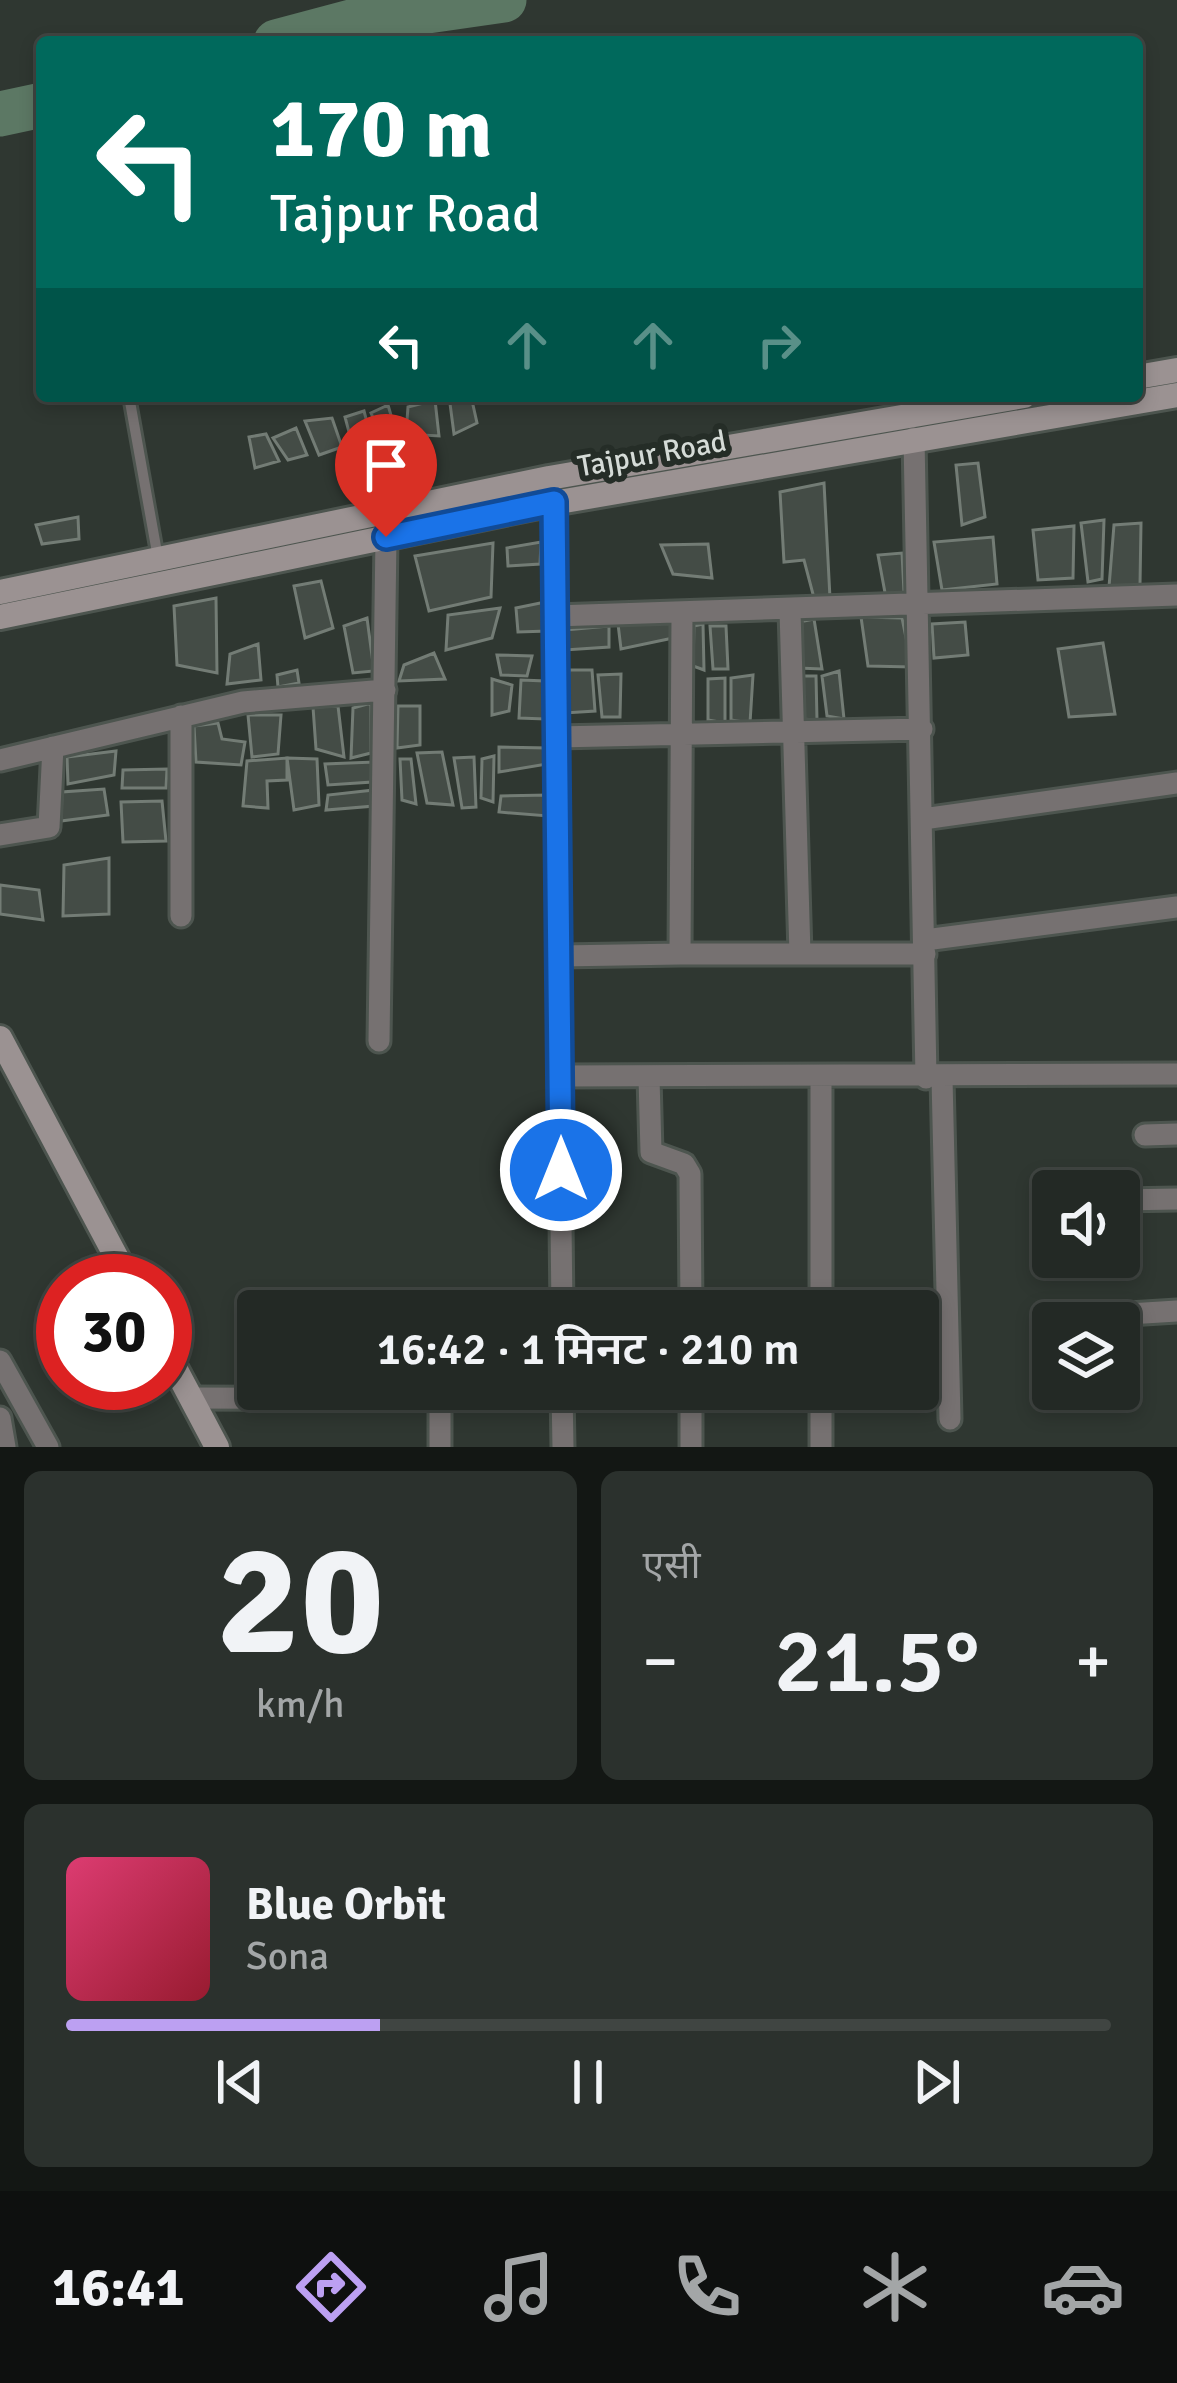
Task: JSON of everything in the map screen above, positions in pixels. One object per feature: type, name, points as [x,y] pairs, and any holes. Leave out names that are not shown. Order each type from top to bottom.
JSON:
[{"type":"main road","points":[[1143,376],[1177,370]]},
{"type":"main road","name":"Tajpur Road","points":[[1143,401],[1177,395]]},
{"type":"main road","name":"Tajpur Road","points":[[0,592],[158,558],[600,482],[994,402]]},
{"type":"main road","name":"Tajpur Road","points":[[0,617],[554,502],[600,482],[1134,402]]},
{"type":"main road","points":[[0,1038],[115,1254]]},
{"type":"main road","points":[[192,1400],[217,1447]]},
{"type":"street","points":[[914,438],[925,947],[950,1419]]},
{"type":"street","points":[[554,502],[562,1290]]},
{"type":"street","points":[[380,1041],[386,537]]},
{"type":"street","points":[[555,616],[1177,595]]},
{"type":"street","points":[[790,610],[800,954]]},
{"type":"street","points":[[680,954],[682,614]]},
{"type":"street","points":[[0,760],[244,702],[385,690]]},
{"type":"street","points":[[181,716],[181,916]]},
{"type":"street","points":[[557,736],[922,729]]},
{"type":"street","points":[[0,835],[49,827],[53,747]]},
{"type":"street","points":[[923,819],[1177,783]]},
{"type":"street","points":[[560,956],[800,954],[925,947],[1177,907]]},
{"type":"street","points":[[561,1076],[1177,1074]]},
{"type":"street","points":[[649,1077],[651,1152],[684,1164],[690,1174],[691,1290]]},
{"type":"street","points":[[820,1078],[820,1290]]},
{"type":"street","points":[[1145,1136],[1177,1134]]},
{"type":"street","points":[[1140,1200],[1177,1199]]},
{"type":"street","points":[[1140,1313],[1177,1311]]},
{"type":"street","points":[[939,1352],[948,1352]]},
{"type":"street","points":[[0,1361],[48,1447]]},
{"type":"street","points":[[192,1398],[237,1397]]},
{"type":"street","points":[[440,1410],[440,1447]]},
{"type":"street","points":[[562,1410],[563,1447]]},
{"type":"street","points":[[691,1410],[691,1447]]},
{"type":"street","points":[[820,1410],[820,1447]]},
{"type":"street","points":[[0,1418],[5,1447]]},
{"type":"lane","points":[[129,402],[158,558]]},
{"type":"building","points":[[435,402],[439,436],[406,434],[408,407]]},
{"type":"building","points":[[450,402],[472,402],[477,423],[454,434]]},
{"type":"building","points":[[388,405],[397,436],[385,445],[371,413]]},
{"type":"building","points":[[364,411],[373,445],[353,447],[345,417]]},
{"type":"building","points":[[332,418],[342,447],[319,455],[305,421]]},
{"type":"building","points":[[296,428],[307,455],[288,460],[273,438]]},
{"type":"building","points":[[266,434],[279,461],[255,468],[249,437]]},
{"type":"building","points":[[978,463],[985,517],[962,525],[956,465]]},
{"type":"building","points":[[824,483],[830,598],[814,598],[804,560],[784,562],[780,492]]},
{"type":"building","points":[[78,517],[79,539],[42,544],[36,525]]},
{"type":"building","points":[[1104,520],[1102,579],[1088,582],[1081,523]]},
{"type":"building","points":[[1141,523],[1140,585],[1109,587],[1114,525]]},
{"type":"building","points":[[1074,526],[1073,578],[1038,580],[1033,530]]},
{"type":"building","points":[[993,537],[997,584],[942,590],[934,542]]},
{"type":"building","points":[[541,542],[540,564],[508,566],[507,548]]},
{"type":"building","points":[[493,543],[491,597],[429,611],[415,556]]},
{"type":"building","points":[[708,544],[712,578],[673,574],[661,545]]},
{"type":"building","points":[[902,553],[904,592],[886,598],[878,555]]},
{"type":"building","points":[[321,581],[333,628],[305,638],[294,586]]},
{"type":"building","points":[[216,598],[217,673],[177,665],[174,606]]},
{"type":"building","points":[[545,602],[548,631],[518,632],[516,608]]},
{"type":"building","points":[[500,608],[492,638],[446,650],[448,615]]},
{"type":"building","points":[[861,617],[902,618],[912,667],[868,666]]},
{"type":"building","points":[[367,618],[374,671],[353,673],[344,626]]},
{"type":"building","points":[[814,619],[822,669],[798,668],[799,622]]},
{"type":"building","points":[[965,622],[968,655],[934,658],[932,624]]},
{"type":"building","points":[[671,623],[673,638],[621,649],[618,624]]},
{"type":"building","points":[[703,624],[704,670],[693,666],[694,626]]},
{"type":"building","points":[[609,626],[609,647],[565,650],[565,630]]},
{"type":"building","points":[[710,626],[726,626],[728,669],[713,669]]},
{"type":"building","points":[[1103,643],[1115,714],[1069,717],[1058,649]]},
{"type":"building","points":[[258,644],[261,680],[227,684],[230,654]]},
{"type":"building","points":[[434,653],[445,679],[399,681],[404,665]]},
{"type":"building","points":[[497,655],[532,656],[527,676],[501,675]]},
{"type":"building","points":[[297,670],[299,683],[278,687],[277,675]]},
{"type":"building","points":[[569,670],[592,670],[595,711],[565,713]]},
{"type":"building","points":[[839,671],[844,719],[827,716],[822,676]]},
{"type":"building","points":[[621,674],[620,717],[602,717],[598,675]]},
{"type":"building","points":[[753,675],[750,723],[731,720],[731,678]]},
{"type":"building","points":[[800,676],[816,676],[817,720],[800,719]]},
{"type":"building","points":[[725,678],[725,723],[708,720],[708,679]]},
{"type":"building","points":[[492,679],[512,685],[509,711],[492,715]]},
{"type":"building","points":[[521,680],[545,681],[545,719],[519,718]]},
{"type":"building","points":[[371,703],[371,753],[351,758],[353,708]]},
{"type":"building","points":[[338,706],[344,757],[316,749],[313,707]]},
{"type":"building","points":[[398,706],[420,706],[420,745],[397,748]]},
{"type":"building","points":[[248,715],[281,715],[278,754],[252,757]]},
{"type":"building","points":[[218,723],[222,739],[245,742],[241,765],[196,762],[194,726]]},
{"type":"building","points":[[499,747],[548,748],[547,764],[499,772]]},
{"type":"building","points":[[116,751],[114,775],[68,784],[67,757]]},
{"type":"building","points":[[442,752],[453,805],[427,803],[417,753]]},
{"type":"building","points":[[494,756],[493,802],[481,798],[482,759]]},
{"type":"building","points":[[474,757],[476,807],[462,808],[454,758]]},
{"type":"building","points":[[287,758],[287,780],[267,781],[268,808],[243,806],[247,761]]},
{"type":"building","points":[[287,758],[317,759],[319,805],[294,810]]},
{"type":"building","points":[[400,759],[411,759],[416,804],[402,800]]},
{"type":"building","points":[[374,762],[372,782],[328,785],[325,764]]},
{"type":"building","points":[[167,769],[166,788],[122,788],[123,770]]},
{"type":"building","points":[[104,789],[108,815],[61,821],[62,792]]},
{"type":"building","points":[[374,790],[374,806],[326,810],[328,795]]},
{"type":"building","points":[[549,795],[548,816],[499,812],[501,796]]},
{"type":"building","points":[[162,801],[166,841],[123,842],[121,802]]},
{"type":"building","points":[[109,858],[109,914],[63,916],[64,865]]},
{"type":"building","points":[[0,885],[39,890],[43,920],[0,914]]},
{"type":"waterway","points":[[298,36],[351,22],[504,0]]},
{"type":"waterway","points":[[0,114],[36,106]]},
{"type":"route","points":[[386,537],[554,502],[561,1170]]}]
